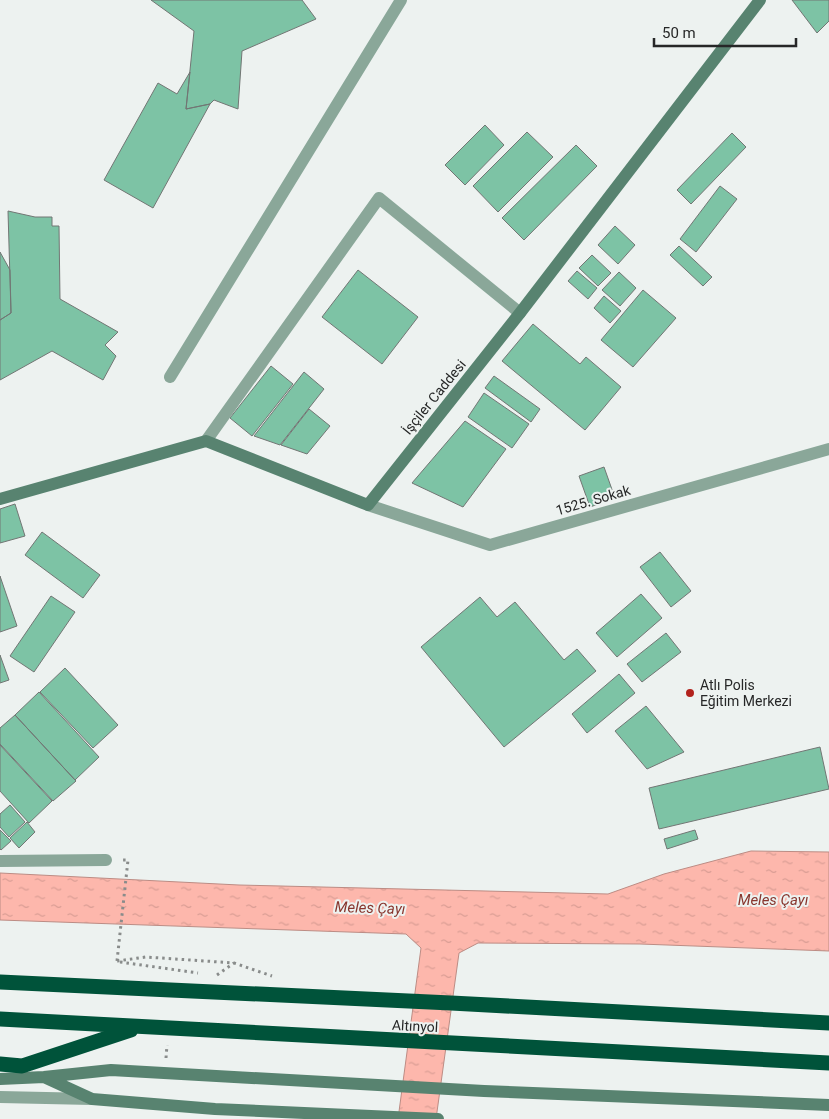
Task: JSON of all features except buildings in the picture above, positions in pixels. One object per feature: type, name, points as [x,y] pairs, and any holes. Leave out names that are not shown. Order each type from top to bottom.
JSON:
[{"type":"highway","name":"Altınyol","points":[[0,982],[451,1002],[829,1023]]},
{"type":"highway","name":"Altınyol","points":[[0,1020],[829,1063]]},
{"type":"highway","points":[[0,1064],[22,1066],[140,1027]]},
{"type":"main road","name":"İşçiler Caddesi","points":[[368,505],[520,313],[760,0]]},
{"type":"main road","points":[[0,499],[206,442],[368,505]]},
{"type":"main road","points":[[22,1066],[92,1100],[215,1109],[438,1119]]},
{"type":"main road","points":[[0,1079],[44,1077],[111,1070],[484,1091],[829,1105]]},
{"type":"street","points":[[170,377],[400,0]]},
{"type":"street","points":[[206,442],[379,198],[520,313]]},
{"type":"street","name":"1525. Sokak","points":[[368,505],[490,545],[829,449]]},
{"type":"street","points":[[0,861],[106,860]]},
{"type":"street","points":[[0,1097],[92,1100]]},
{"type":"path","points":[[117,961],[128,860]]},
{"type":"path","points":[[117,961],[146,957],[234,963],[272,976]]},
{"type":"path","points":[[117,961],[174,969]]},
{"type":"path","points":[[217,975],[234,963]]},
{"type":"water","name":"Meles Çayı","points":[[751,851],[829,852],[829,951],[640,944],[478,943],[459,953],[436,1119],[398,1119],[421,948],[406,934],[0,920],[0,873],[239,885],[608,894],[664,874]]},
{"type":"place","name":"Atlı Polis Eğitim Merkezi","points":[[690,693]]}]
